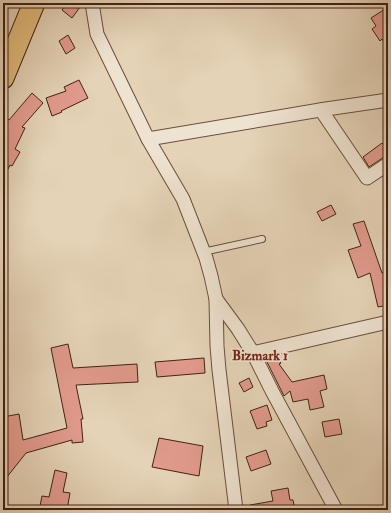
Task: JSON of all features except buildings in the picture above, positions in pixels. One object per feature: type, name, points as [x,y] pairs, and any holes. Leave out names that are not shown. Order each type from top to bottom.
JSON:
[{"type":"highway","points":[[3,78],[34,3]]},
{"type":"street","points":[[92,3],[97,34],[148,138],[183,199],[211,276],[216,299],[216,346],[236,510]]},
{"type":"street","points":[[148,138],[388,100]]},
{"type":"street","points":[[321,110],[367,178],[388,164]]},
{"type":"street","points":[[216,299],[253,353],[275,398],[336,510]]},
{"type":"street","points":[[253,353],[388,322]]},
{"type":"lane","points":[[203,252],[262,239]]},
{"type":"district","name":"Bizmark 1","points":[[260,355]]}]
